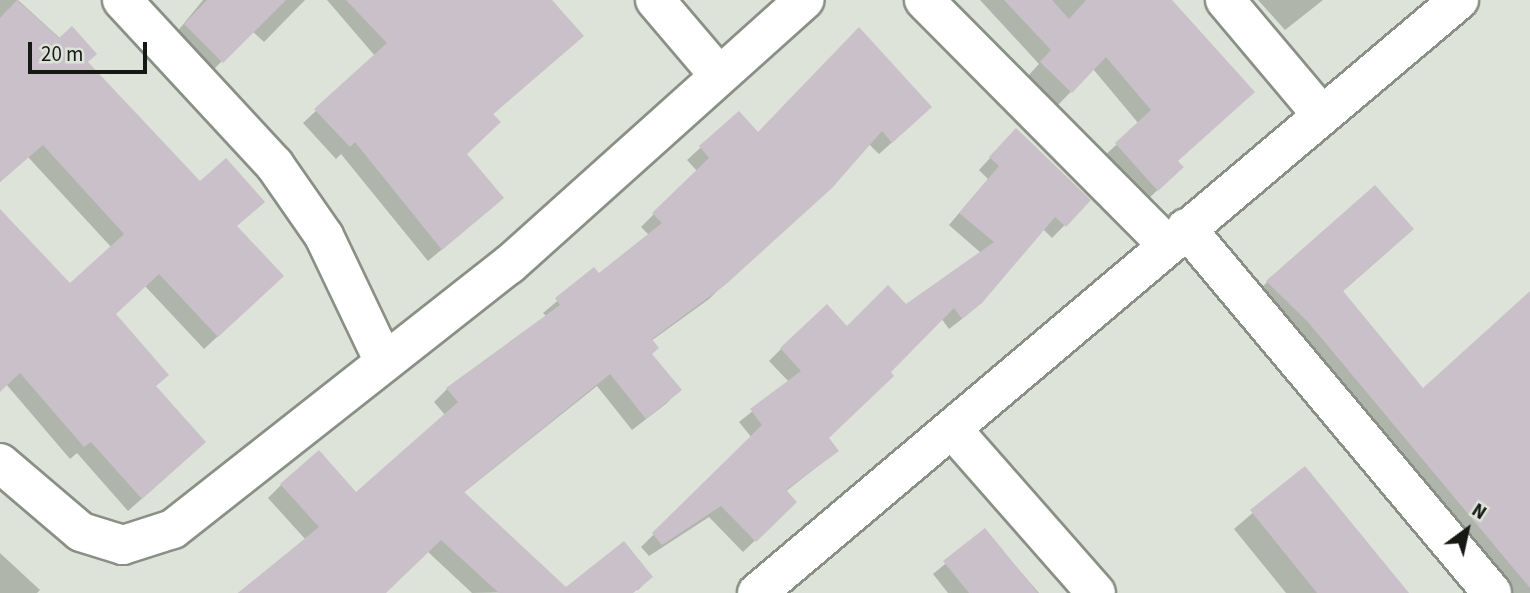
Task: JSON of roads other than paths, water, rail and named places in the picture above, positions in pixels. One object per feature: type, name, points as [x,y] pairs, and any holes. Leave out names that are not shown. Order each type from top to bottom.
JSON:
[{"type":"street","points":[[122,0],[274,164],[324,236],[384,362]]},
{"type":"street","points":[[654,0],[718,74]]},
{"type":"street","points":[[0,463],[81,532],[122,545],[173,528],[509,265],[718,74],[804,0]]},
{"type":"street","points":[[924,0],[1176,236],[1492,593]]},
{"type":"street","points":[[1225,0],[1322,115]]},
{"type":"street","points":[[757,593],[1176,236],[1460,0]]},
{"type":"street","points":[[952,429],[1096,593]]}]
